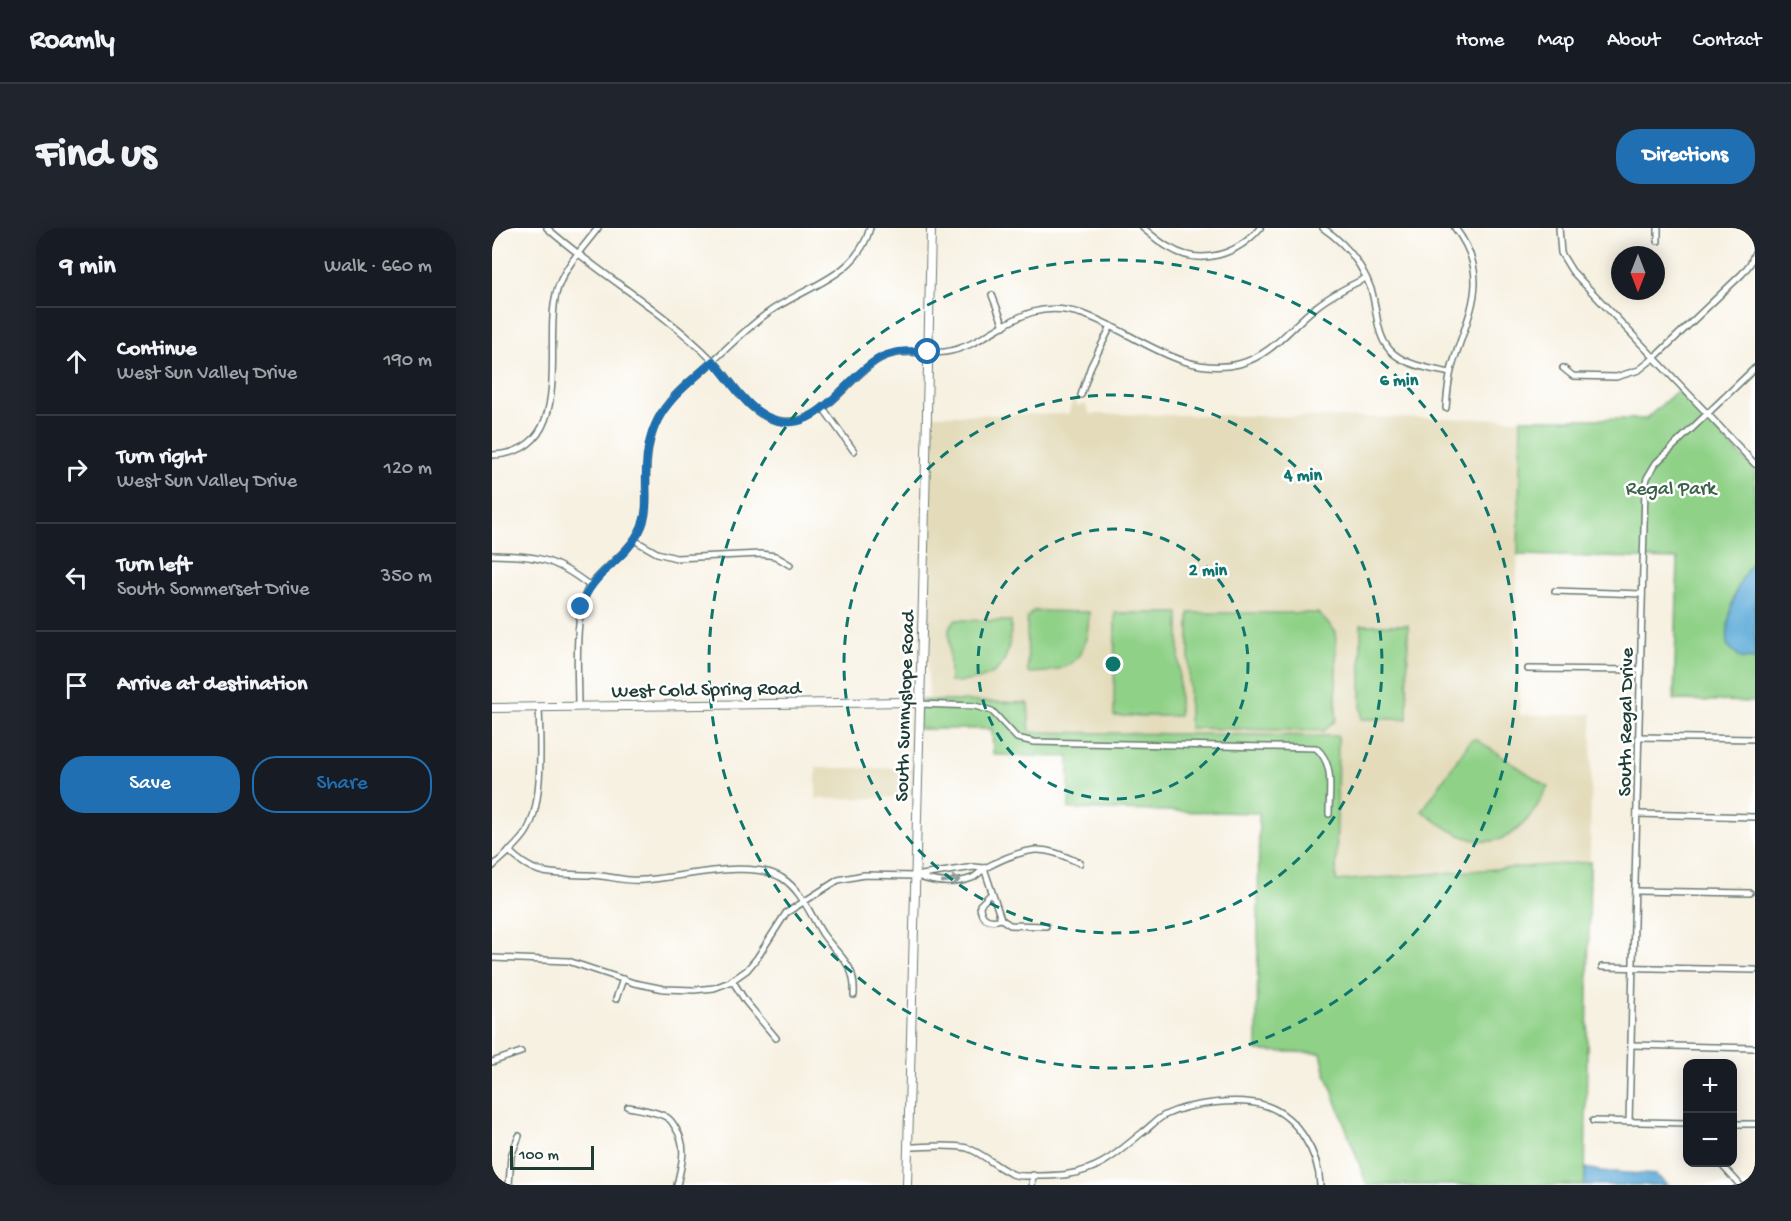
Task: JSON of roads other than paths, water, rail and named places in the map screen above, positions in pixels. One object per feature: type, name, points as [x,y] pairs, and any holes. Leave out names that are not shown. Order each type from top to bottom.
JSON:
[{"type":"street","points":[[547,228],[684,333],[713,361],[750,405],[770,419],[787,422],[812,416],[882,357],[899,352],[945,352],[968,346],[1025,315],[1047,310],[1076,314],[1111,327],[1185,362],[1209,366],[1230,366],[1270,350],[1317,306],[1366,278]]},
{"type":"street","points":[[492,455],[512,452],[529,442],[547,418],[551,401],[554,301],[563,275],[598,228]]},
{"type":"street","points":[[578,706],[581,607],[590,586],[634,540],[640,530],[645,516],[646,457],[655,424],[673,397],[754,323],[770,311],[835,275],[850,264],[865,243],[870,228]]},
{"type":"street","name":"South Sunnyslope Road","points":[[907,1185],[931,228]]},
{"type":"street","points":[[1143,228],[1170,249],[1190,256],[1202,257],[1218,256],[1235,249],[1250,239],[1260,228]]},
{"type":"street","points":[[1323,228],[1344,244],[1366,278],[1372,293],[1380,332],[1391,351],[1409,363],[1450,373]]},
{"type":"street","points":[[1446,408],[1450,373],[1472,310],[1476,286],[1470,252],[1455,228]]},
{"type":"street","points":[[1559,228],[1561,253],[1569,268],[1755,464]]},
{"type":"street","points":[[1658,228],[1658,241]]},
{"type":"street","points":[[1563,368],[1573,376],[1616,377],[1639,370],[1742,274],[1750,264],[1755,252]]},
{"type":"street","points":[[992,295],[1004,326]]},
{"type":"street","points":[[1081,395],[1091,366],[1111,327]]},
{"type":"street","name":"South Regal Drive","points":[[1629,1122],[1644,494],[1647,478],[1656,463],[1755,368]]},
{"type":"street","points":[[823,408],[854,451]]},
{"type":"street","points":[[634,540],[657,554],[676,558],[761,554],[775,556],[790,565]]},
{"type":"street","points":[[492,555],[529,556],[550,560],[590,586]]},
{"type":"street","points":[[1555,591],[1642,594]]},
{"type":"street","points":[[1528,669],[1640,670]]},
{"type":"street","name":"West Cold Spring Road","points":[[492,708],[896,702],[920,704]]},
{"type":"street","points":[[920,704],[975,706],[992,711],[1017,738],[1034,742],[1316,748],[1323,754],[1329,766],[1329,814]]},
{"type":"street","points":[[492,867],[526,833],[535,814],[538,786],[539,707]]},
{"type":"street","points":[[1638,737],[1755,739]]},
{"type":"street","points":[[1637,814],[1755,817]]},
{"type":"street","points":[[915,876],[933,882],[954,882],[974,877],[984,868],[1017,854],[1037,850],[1054,852],[1080,863]]},
{"type":"street","points":[[509,851],[524,865],[538,871],[636,880],[741,869],[762,870],[784,879],[795,889],[823,933],[853,972],[854,995]]},
{"type":"street","points":[[492,958],[568,961],[653,987],[682,990],[714,988],[732,980],[753,963],[786,913],[830,884],[845,878],[877,874],[915,876],[974,867],[984,868]]},
{"type":"street","points":[[984,868],[1001,919],[1010,926],[1046,926]]},
{"type":"street","points":[[1635,891],[1750,893]]},
{"type":"street","points":[[992,893],[980,905],[980,911],[988,921],[1001,919]]},
{"type":"street","points":[[1602,967],[1755,970]]},
{"type":"street","points":[[616,999],[623,979]]},
{"type":"street","points":[[732,980],[746,1002],[776,1038]]},
{"type":"street","points":[[1631,1045],[1755,1048]]},
{"type":"street","points":[[492,1062],[521,1052]]},
{"type":"street","points":[[908,1147],[967,1148],[1014,1175],[1068,1175],[1098,1167],[1163,1116],[1191,1107],[1221,1102],[1251,1103],[1267,1106],[1283,1114],[1299,1130],[1310,1147],[1319,1172],[1320,1185]]},
{"type":"street","points":[[628,1107],[669,1119],[678,1132],[683,1141],[684,1158],[677,1185]]},
{"type":"street","points":[[1593,1121],[1683,1123]]},
{"type":"street","points":[[1737,1124],[1755,1124]]},
{"type":"street","points":[[510,1185],[511,1156],[519,1136]]},
{"type":"street","points":[[1724,1167],[1740,1185]]},
{"type":"street","points":[[1032,1185],[1033,1175]]},
{"type":"water","points":[[1755,557],[1755,659],[1741,658],[1727,645],[1729,619],[1734,599]]},
{"type":"water","points":[[1586,1168],[1656,1175],[1668,1185],[1584,1185]]},
{"type":"park label","name":"Regal Park","points":[[1671,487]]}]
